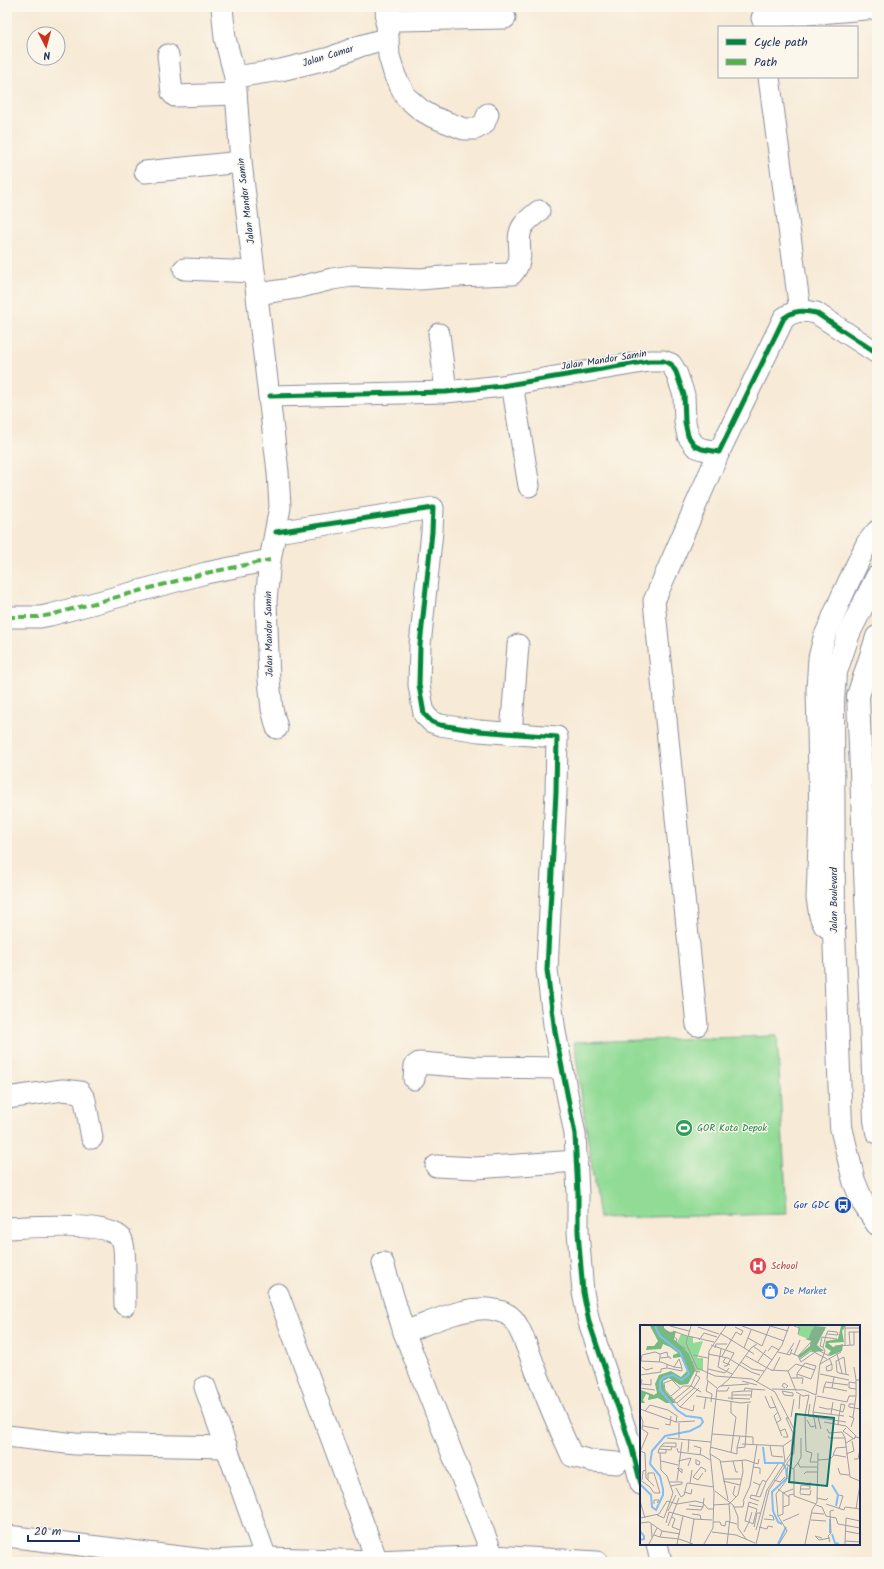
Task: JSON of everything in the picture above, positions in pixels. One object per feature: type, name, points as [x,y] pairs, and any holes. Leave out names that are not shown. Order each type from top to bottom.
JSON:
[{"type":"main road","name":"Jalan Boulevard","points":[[877,578],[849,633],[835,675],[833,701],[834,932],[841,1127],[854,1181],[863,1203],[877,1224]]},
{"type":"main road","points":[[877,637],[858,696],[873,1001],[872,1044],[875,1120],[877,1132]]},
{"type":"main road","points":[[838,1050],[872,1044]]},
{"type":"street","name":"Jalan Mandor Samin","points":[[222,7],[225,38],[236,85],[241,162],[270,396],[280,507],[270,560],[266,601],[267,642],[272,709],[277,728]]},
{"type":"street","points":[[762,17],[877,8]]},
{"type":"street","name":"Jalan Camar","points":[[168,55],[172,93],[175,96],[236,85],[281,70],[330,58],[360,46],[387,22],[398,20],[505,18]]},
{"type":"street","points":[[387,22],[389,56],[395,76],[406,96],[421,110],[433,117],[464,129],[475,129],[484,124],[488,114]]},
{"type":"street","points":[[769,78],[800,311]]},
{"type":"street","points":[[146,172],[241,162]]},
{"type":"street","points":[[258,294],[296,288],[332,279],[352,276],[420,279],[512,274],[520,259],[519,236],[522,226],[539,211]]},
{"type":"street","points":[[184,269],[254,272]]},
{"type":"street","points":[[697,1025],[654,600],[719,452],[784,318],[791,312],[808,311],[816,313],[877,353]]},
{"type":"street","points":[[439,334],[446,392]]},
{"type":"street","name":"Jalan Mandor Samin","points":[[270,396],[446,392],[512,384],[648,361],[663,361],[670,364],[676,372],[684,395],[685,422],[688,436],[695,446],[702,449],[719,452]]},
{"type":"street","points":[[512,384],[529,486]]},
{"type":"street","points":[[276,532],[432,508],[432,532],[420,645],[419,685],[424,714],[432,722],[440,725],[511,734],[557,736],[556,800],[547,970],[555,1032],[575,1134],[578,1232],[583,1292],[589,1322],[632,1449],[640,1480]]},
{"type":"street","points":[[834,932],[824,925],[820,916],[817,898],[820,816],[817,690],[819,658],[824,638],[842,596],[867,543],[877,531]]},
{"type":"street","points":[[7,617],[40,617],[50,615],[71,608],[206,573],[270,560]]},
{"type":"street","points":[[511,734],[518,645]]},
{"type":"street","points":[[414,1079],[415,1066],[419,1063],[472,1067],[562,1068]]},
{"type":"street","points":[[7,1098],[63,1090],[80,1092],[85,1100],[92,1138]]},
{"type":"street","points":[[436,1166],[476,1168],[577,1161]]},
{"type":"street","points":[[7,1228],[72,1226],[114,1233],[121,1239],[124,1248],[125,1305]]},
{"type":"street","points":[[383,1264],[404,1332],[493,1559]]},
{"type":"street","points":[[278,1294],[376,1561]]},
{"type":"street","points":[[404,1332],[461,1312],[481,1309],[502,1312],[512,1318],[525,1344],[572,1456],[592,1461],[617,1463]]},
{"type":"street","points":[[205,1387],[266,1558]]},
{"type":"street","points":[[7,1436],[75,1444],[227,1447]]},
{"type":"street","points":[[7,1536],[213,1561],[266,1558],[376,1561],[493,1559],[597,1562]]},
{"type":"street","points":[[657,1545],[661,1562]]},
{"type":"green space","name":"GOR Kota Depok","points":[[777,1036],[787,1214],[599,1218],[574,1042]]},
{"type":"marked path","points":[[7,617],[40,617],[50,615],[206,573],[270,560]]},
{"type":"cycle path","points":[[270,396],[446,392],[502,386],[649,361],[663,361],[671,364],[676,372],[684,395],[685,422],[688,436],[695,446],[702,449],[719,452],[784,318],[788,315],[799,311],[816,313],[877,353]]},
{"type":"cycle path","points":[[276,532],[433,508],[432,532],[420,645],[419,685],[424,714],[432,722],[440,725],[479,731],[557,737],[556,792],[547,970],[555,1032],[575,1134],[578,1232],[583,1292],[589,1322],[632,1449],[640,1480]]},
{"type":"place","name":"GOR Kota Depok","points":[[684,1128]]},
{"type":"place","name":"Gor GDC","points":[[843,1205]]},
{"type":"place","name":"School","points":[[758,1266]]},
{"type":"place","name":"De Market","points":[[770,1291]]}]
